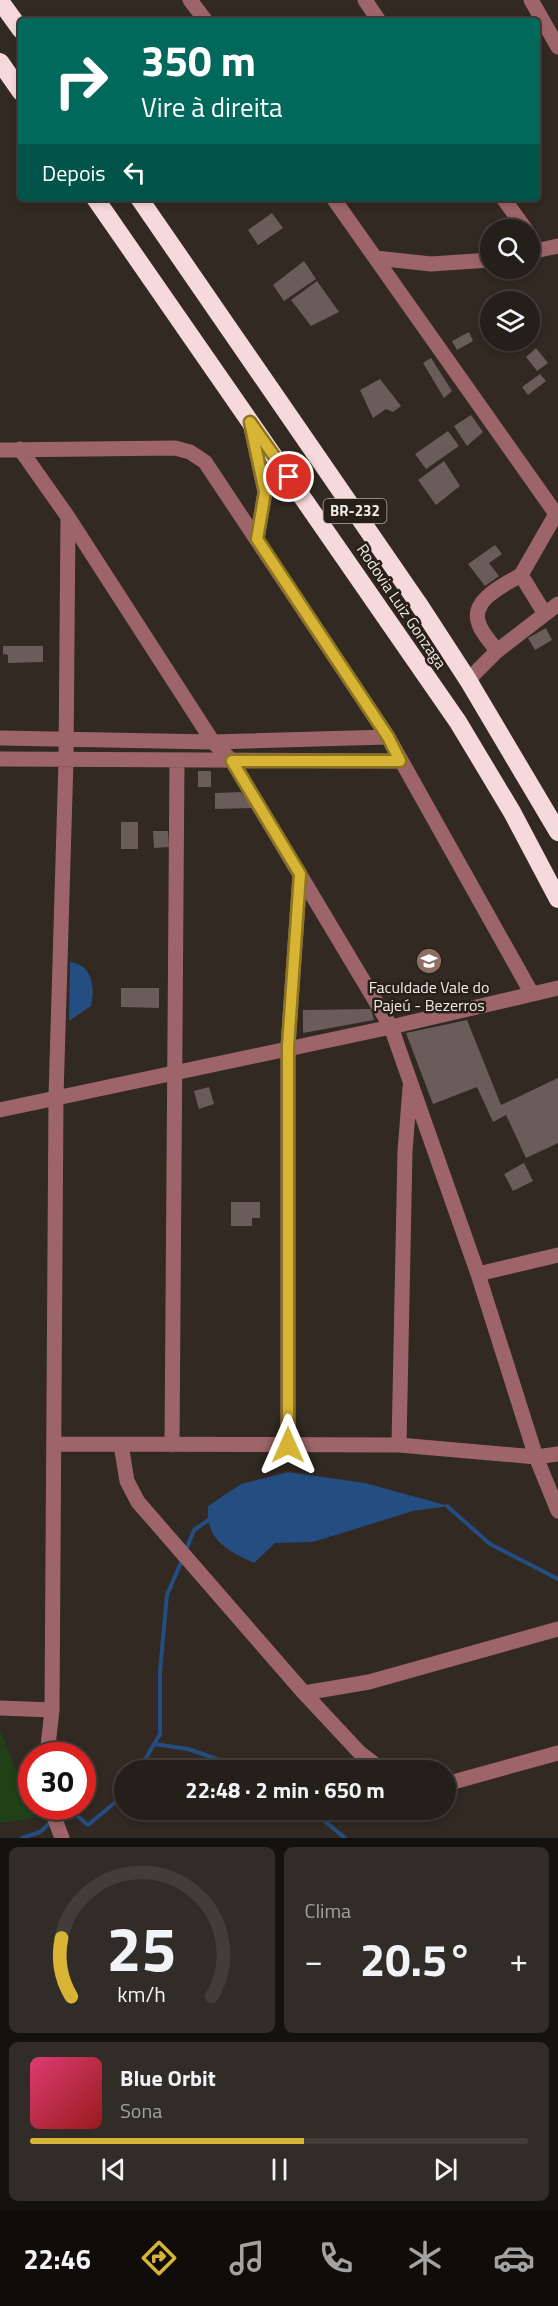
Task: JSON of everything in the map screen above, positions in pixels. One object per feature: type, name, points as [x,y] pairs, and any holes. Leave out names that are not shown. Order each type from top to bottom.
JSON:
[{"type":"highway","points":[[0,1],[18,26]]},
{"type":"highway","points":[[0,62],[18,88]]},
{"type":"highway","name":"Rodovia Luiz Gonzaga","points":[[97,201],[458,722],[512,812],[558,899]]},
{"type":"highway","name":"Rodovia Luiz Gonzaga","points":[[141,201],[254,362],[468,680],[553,812],[558,832]]},
{"type":"street","points":[[190,0],[204,18]]},
{"type":"street","points":[[365,0],[377,18]]},
{"type":"street","points":[[531,0],[558,47]]},
{"type":"street","points":[[335,201],[557,515],[521,575],[493,591],[479,610],[479,625],[497,651]]},
{"type":"street","points":[[506,201],[518,219]]},
{"type":"street","points":[[540,250],[558,246]]},
{"type":"street","points":[[376,258],[431,264],[480,261]]},
{"type":"street","points":[[250,422],[265,492],[257,539]]},
{"type":"street","points":[[0,450],[175,448],[190,452],[205,462],[388,737],[532,994]]},
{"type":"street","points":[[20,449],[68,517],[213,742],[232,761],[391,1027],[478,1274],[536,1457],[558,1511]]},
{"type":"street","points":[[48,1742],[52,1710],[56,1097],[66,759],[68,517]]},
{"type":"street","points":[[521,575],[545,614]]},
{"type":"street","points":[[468,680],[497,651],[558,604]]},
{"type":"street","points":[[0,738],[213,742],[388,737]]},
{"type":"street","points":[[0,759],[400,761]]},
{"type":"street","points":[[172,1445],[177,760]]},
{"type":"street","points":[[288,1445],[288,1046],[300,874]]},
{"type":"street","points":[[0,1110],[175,1074],[288,1046],[391,1027],[558,988]]},
{"type":"street","points":[[399,1445],[405,1151],[411,1082]]},
{"type":"street","points":[[478,1274],[558,1255]]},
{"type":"street","points":[[54,1444],[399,1445],[536,1457],[558,1454]]},
{"type":"street","points":[[121,1445],[127,1481],[138,1502],[304,1693],[369,1760]]},
{"type":"street","points":[[304,1693],[369,1682],[558,1629]]},
{"type":"street","points":[[0,1708],[52,1710]]},
{"type":"street","points":[[456,1781],[558,1753]]},
{"type":"green space","points":[[0,1730],[18,1777],[18,1820],[20,1820],[0,1823]]},
{"type":"water","points":[[70,962],[84,967],[88,972],[93,992],[91,1006],[69,1021]]},
{"type":"water","points":[[288,1472],[365,1483],[449,1506],[413,1511],[313,1542],[275,1543],[254,1563],[235,1554],[220,1543],[210,1528],[208,1506],[241,1484]]},
{"type":"building","points":[[272,213],[283,228],[258,245],[248,230]]},
{"type":"building","points":[[304,261],[316,279],[284,301],[273,285]]},
{"type":"building","points":[[317,281],[339,312],[311,326],[291,300]]},
{"type":"building","points":[[469,332],[473,341],[457,350],[452,341]]},
{"type":"building","points":[[533,351],[538,351],[548,363],[537,371],[526,357]]},
{"type":"building","points":[[431,358],[452,391],[444,398],[423,363]]},
{"type":"building","points":[[540,374],[546,381],[528,395],[522,387]]},
{"type":"building","points":[[380,379],[401,406],[393,412],[386,409],[373,418],[360,390]]},
{"type":"building","points":[[471,415],[483,432],[467,446],[454,426]]},
{"type":"building","points":[[448,431],[459,446],[426,469],[415,454]]},
{"type":"building","points":[[444,461],[460,486],[436,505],[418,480]]},
{"type":"building","points":[[495,545],[502,554],[489,563],[499,576],[485,586],[468,564]]},
{"type":"building","points":[[546,628],[552,640],[535,650],[528,638]]},
{"type":"building","points":[[3,646],[43,646],[43,662],[8,663],[8,655],[3,654]]},
{"type":"building","points":[[198,771],[211,771],[211,787],[198,787]]},
{"type":"building","points":[[241,792],[253,808],[215,809],[215,793]]},
{"type":"building","points":[[121,822],[138,822],[138,849],[121,849]]},
{"type":"building","points":[[153,831],[168,831],[169,847],[154,848]]},
{"type":"building","points":[[121,988],[159,988],[159,1008],[121,1007]]},
{"type":"building","points":[[371,1009],[374,1020],[303,1033],[303,1010]]},
{"type":"building","points":[[467,1020],[501,1105],[558,1078],[558,1143],[526,1158],[506,1115],[493,1122],[477,1087],[433,1104],[406,1033]]},
{"type":"building","points":[[209,1087],[214,1104],[199,1109],[194,1091]]},
{"type":"building","points":[[524,1163],[533,1181],[513,1191],[504,1174]]},
{"type":"building","points":[[231,1202],[260,1202],[260,1218],[252,1218],[252,1226],[231,1226]]},
{"type":"waterway","points":[[447,1506],[490,1544],[558,1579]]},
{"type":"waterway","points":[[186,1550],[194,1530],[210,1519]]},
{"type":"waterway","points":[[145,1760],[160,1734],[160,1671],[167,1595],[182,1560]]},
{"type":"waterway","points":[[154,1744],[188,1749],[220,1760]]},
{"type":"waterway","points":[[96,1818],[114,1803]]},
{"type":"waterway","points":[[82,1820],[88,1825],[94,1820]]},
{"type":"waterway","points":[[323,1820],[345,1838]]},
{"type":"waterway","points":[[22,1838],[40,1832],[52,1821]]},
{"type":"place","name":"Faculdade Vale do Pajeú - Bezerros","points":[[429,961]]},
{"type":"route","points":[[288,1445],[288,1046],[300,874],[232,761],[400,761],[388,737],[257,539],[265,492],[264,478],[250,422],[289,477]]}]
